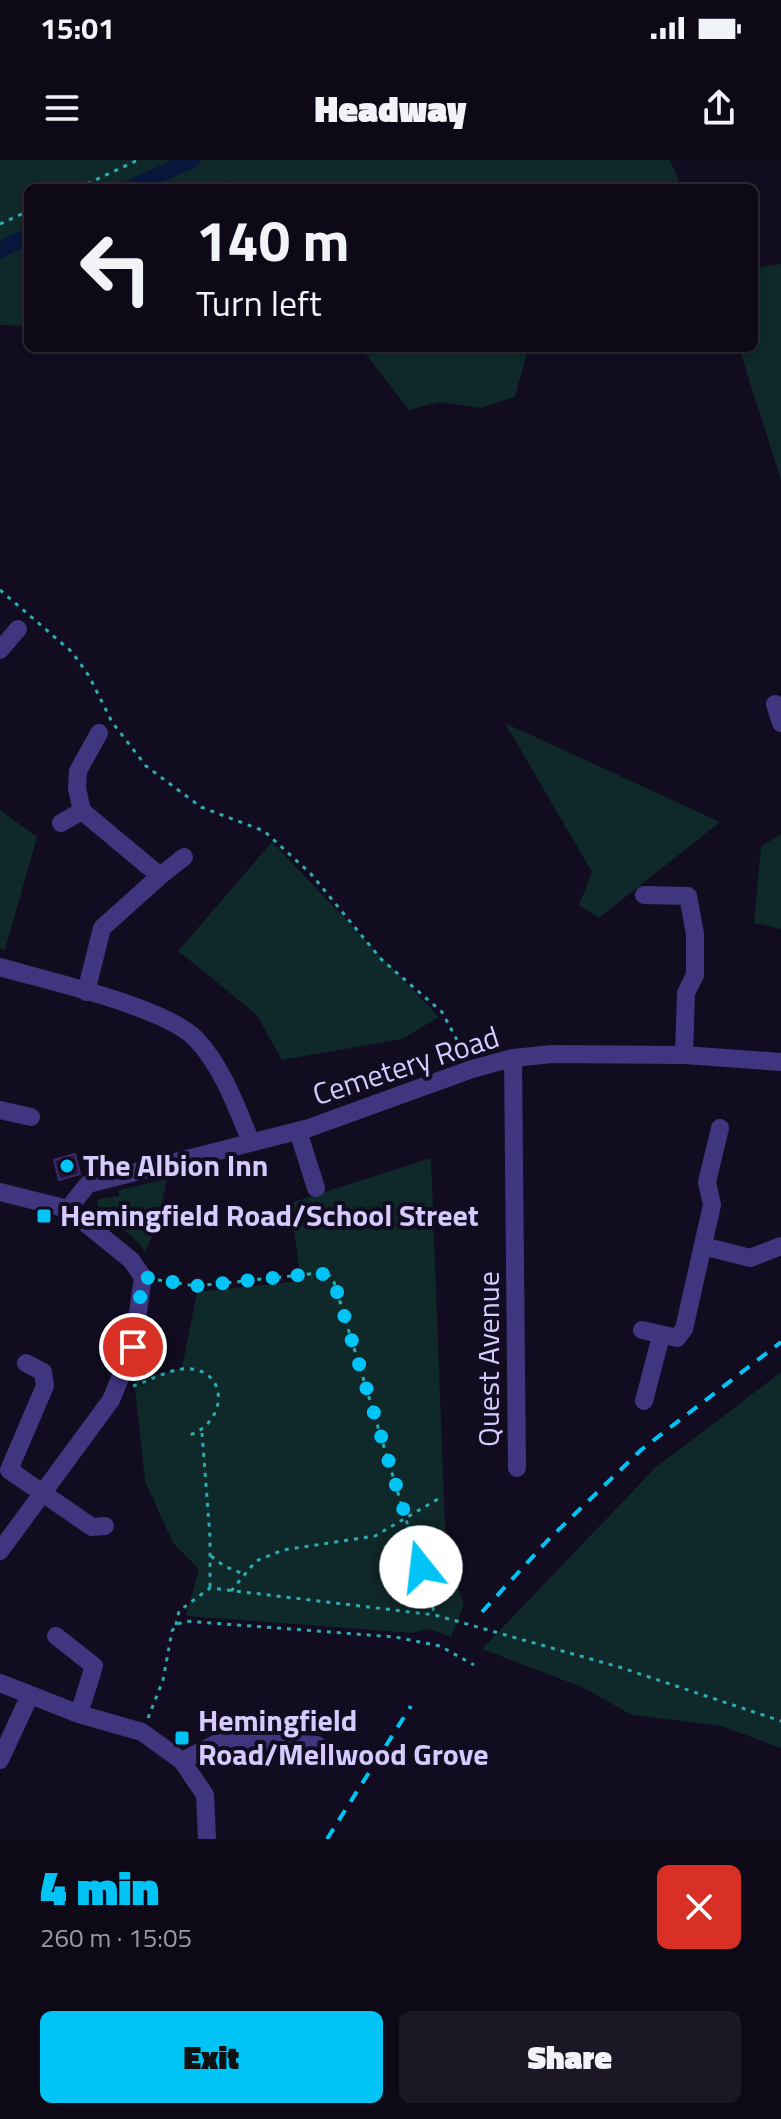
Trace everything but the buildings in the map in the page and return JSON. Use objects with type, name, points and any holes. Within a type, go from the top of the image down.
[{"type":"street","points":[[0,650],[18,629]]},
{"type":"street","points":[[775,704],[781,723]]},
{"type":"street","points":[[99,733],[80,763],[77,788],[82,811],[160,876]]},
{"type":"street","points":[[61,823],[82,811]]},
{"type":"street","points":[[86,992],[102,928],[184,857]]},
{"type":"street","points":[[644,895],[688,896],[695,934],[695,975],[686,993],[684,1055]]},
{"type":"street","points":[[0,967],[157,1014],[195,1038],[227,1082],[251,1142]]},
{"type":"street","name":"Cemetery Road","points":[[68,1209],[88,1184],[298,1131],[472,1069],[513,1058],[552,1054],[684,1055],[781,1062]]},
{"type":"street","name":"Quest Avenue","points":[[513,1058],[517,1468]]},
{"type":"street","points":[[0,1110],[31,1117]]},
{"type":"street","points":[[642,1330],[677,1338],[684,1329],[712,1200],[707,1175],[720,1128]]},
{"type":"street","points":[[298,1131],[316,1188]]},
{"type":"street","points":[[0,1192],[68,1209],[131,1260],[143,1277],[133,1347],[114,1393],[0,1551]]},
{"type":"street","points":[[703,1246],[750,1258],[781,1246]]},
{"type":"street","points":[[644,1401],[661,1336]]},
{"type":"street","points":[[26,1363],[43,1372],[45,1377],[40,1400],[9,1470],[92,1527],[105,1526]]},
{"type":"street","points":[[56,1636],[94,1666],[79,1714]]},
{"type":"street","points":[[0,1683],[79,1714],[142,1732],[182,1761],[205,1795],[207,1839]]},
{"type":"street","points":[[0,1760],[30,1695]]},
{"type":"street","points":[[182,1761],[223,1740],[317,1745]]},
{"type":"path","points":[[87,184],[138,160]]},
{"type":"path","points":[[0,224],[24,213]]},
{"type":"path","points":[[0,590],[72,652],[89,676],[112,722],[146,766],[201,807],[264,831],[311,874],[381,959],[442,1012],[472,1069]]},
{"type":"path","points":[[143,1277],[196,1286],[319,1273],[330,1276],[435,1615]]},
{"type":"path","points":[[114,1393],[178,1371],[192,1369],[204,1374],[218,1395],[218,1411],[202,1431],[190,1435]]},
{"type":"path","points":[[202,1431],[210,1588]]},
{"type":"path","points":[[231,1591],[256,1561],[283,1550],[375,1536],[438,1499]]},
{"type":"path","points":[[210,1555],[224,1566],[246,1575]]},
{"type":"path","points":[[142,1732],[163,1680],[179,1611],[210,1588],[435,1615],[619,1667],[781,1721]]},
{"type":"path","points":[[176,1625],[185,1621],[231,1623],[395,1637],[440,1646],[474,1665]]},
{"type":"green space","points":[[0,160],[670,160],[680,184],[234,184],[231,181],[220,184],[24,184],[24,326],[0,325]]},
{"type":"green space","points":[[781,264],[781,480],[740,352],[758,352],[758,267]]},
{"type":"green space","points":[[364,352],[527,352],[515,397],[481,408],[439,402],[409,410]]},
{"type":"green space","points":[[505,723],[720,822],[599,918],[579,905],[592,872]]},
{"type":"green space","points":[[0,810],[37,837],[5,950],[0,948]]},
{"type":"green space","points":[[781,834],[781,929],[754,923],[761,846]]},
{"type":"green space","points":[[272,842],[439,1017],[402,1039],[282,1060],[256,1014],[178,951]]},
{"type":"green space","points":[[431,1158],[446,1552],[464,1605],[451,1637],[429,1629],[412,1633],[186,1616],[199,1569],[173,1543],[145,1481],[134,1380],[182,1368],[197,1292],[301,1281],[290,1203]]},
{"type":"green space","points":[[167,1179],[156,1228],[145,1252],[134,1238],[107,1217],[97,1203],[99,1199],[119,1196],[119,1190]]},
{"type":"green space","points":[[781,1372],[781,1748],[721,1726],[632,1715],[582,1687],[482,1649],[655,1468]]},
{"type":"waterway","points":[[139,184],[192,160]]},
{"type":"waterway","points":[[0,250],[24,238]]},
{"type":"railway","points":[[482,1612],[549,1539],[641,1450],[781,1342]]},
{"type":"railway","points":[[327,1839],[411,1706]]},
{"type":"place","name":"The Albion Inn","points":[[67,1166]]},
{"type":"place","name":"Hemingfield Road/School Street","points":[[44,1216]]},
{"type":"place","name":"Hemingfield Road/Mellwood Grove","points":[[182,1738]]},
{"type":"route","points":[[133,1347],[143,1277],[196,1286],[319,1273],[330,1276],[421,1567]]}]
